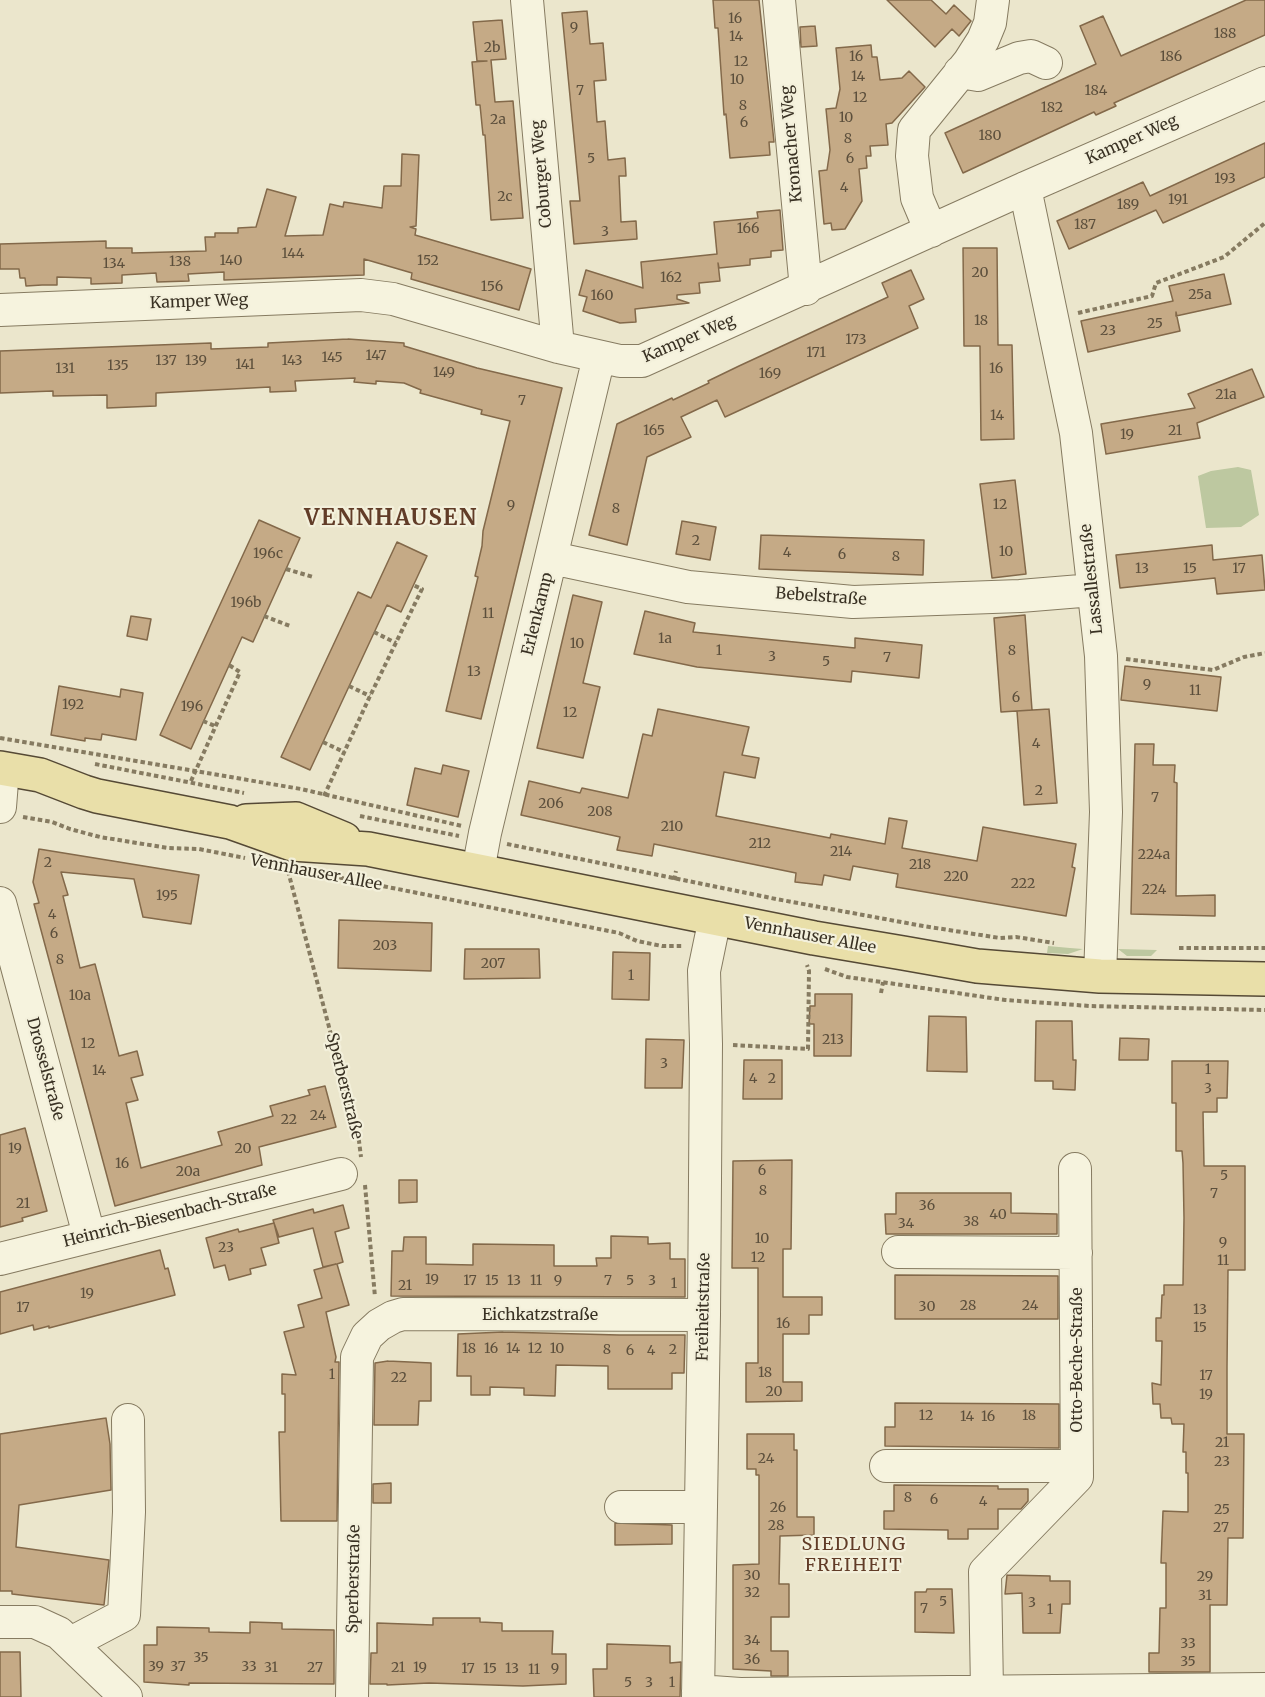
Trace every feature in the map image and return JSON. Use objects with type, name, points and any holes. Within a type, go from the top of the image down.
[{"type":"main road","name":"Vennhauser Allee","points":[[4,783],[40,776],[87,778],[230,822],[292,844],[360,848],[814,938],[977,966],[1100,976],[1265,979]]},
{"type":"street","name":"Coburger Weg","points":[[526,0],[558,347]]},
{"type":"street","name":"Kronacher Weg","points":[[779,0],[806,288]]},
{"type":"street","points":[[931,231],[917,198],[912,156],[914,130],[983,40],[990,23],[993,0]]},
{"type":"street","points":[[960,72],[978,75],[1019,58],[1031,56],[1046,63]]},
{"type":"street","name":"Kamper Weg","points":[[0,310],[361,296],[393,299],[599,357],[620,361],[642,361],[1025,188],[1265,83]]},
{"type":"street","name":"Lassallestraße","points":[[1025,188],[1076,433],[1101,656],[1106,812],[1100,976]]},
{"type":"street","name":"Erlenkamp","points":[[478,871],[485,833],[599,357]]},
{"type":"street","name":"Bebelstraße","points":[[552,558],[688,586],[853,602],[1020,596],[1093,590]]},
{"type":"street","name":"Drosselstraße","points":[[0,903],[89,1235]]},
{"type":"street","name":"Freiheitstraße","points":[[698,1694],[704,1316],[706,1044],[704,971],[715,918]]},
{"type":"street","name":"Otto-Beche-Straße","points":[[987,1691],[985,1572],[1077,1477],[1076,1169]]},
{"type":"street","name":"Heinrich-Biesenbach-Straße","points":[[0,1259],[89,1235],[356,1172]]},
{"type":"street","points":[[898,1252],[1076,1253]]},
{"type":"street","name":"Eichkatzstraße","points":[[377,1311],[393,1317],[403,1314],[704,1316]]},
{"type":"street","name":"Sperberstraße","points":[[352,1697],[357,1358],[377,1311]]},
{"type":"street","points":[[71,1643],[124,1615],[129,1512],[128,1420]]},
{"type":"street","points":[[886,1467],[1077,1466]]},
{"type":"street","points":[[621,1508],[701,1507]]},
{"type":"street","points":[[0,1622],[35,1622],[59,1633],[126,1697]]},
{"type":"street","points":[[698,1694],[740,1696],[1265,1689]]},
{"type":"path","points":[[1052,320],[1152,296],[1156,283],[1224,257],[1265,223]]},
{"type":"path","points":[[286,569],[313,577]]},
{"type":"path","points":[[322,801],[422,589],[413,585]]},
{"type":"path","points":[[264,616],[290,626]]},
{"type":"path","points":[[374,632],[396,643]]},
{"type":"path","points":[[1101,656],[1213,670],[1244,657],[1265,653]]},
{"type":"path","points":[[191,781],[240,672],[229,666]]},
{"type":"path","points":[[349,686],[370,696]]},
{"type":"path","points":[[203,721],[215,726]]},
{"type":"path","points":[[323,741],[344,752]]},
{"type":"path","points":[[4,783],[98,753],[325,795],[452,822],[468,828]]},
{"type":"path","points":[[87,778],[191,781],[252,795]]},
{"type":"path","name":"Vennhauser Allee","points":[[4,783],[52,822],[70,829],[100,837],[168,848],[199,849],[246,859]]},
{"type":"path","points":[[353,814],[461,836]]},
{"type":"path","name":"Vennhauser Allee","points":[[496,842],[776,899],[923,926],[1000,938],[1016,937],[1057,943]]},
{"type":"path","name":"Vennhauser Allee","points":[[288,867],[296,869]]},
{"type":"path","name":"Sperberstraße","points":[[288,867],[359,1141],[356,1172],[377,1311]]},
{"type":"path","name":"Vennhauser Allee","points":[[323,874],[619,933],[637,941],[662,946],[684,946]]},
{"type":"path","points":[[1173,948],[1265,948]]},
{"type":"path","points":[[725,1045],[808,1049],[808,966],[797,963]]},
{"type":"path","points":[[881,993],[884,971]]},
{"type":"path","points":[[1259,1010],[1265,1010]]},
{"type":"green space","points":[[1238,467],[1251,470],[1259,515],[1241,527],[1206,528],[1198,476],[1211,471]]},
{"type":"green space","points":[[1048,946],[1083,949],[1068,954],[1047,953]]},
{"type":"green space","points":[[1118,949],[1157,950],[1151,956],[1127,956]]},
{"type":"building","points":[[713,0],[759,0],[774,142],[769,142],[770,155],[730,158],[726,114],[724,115],[718,28],[715,28]]},
{"type":"building","points":[[887,0],[931,0],[946,14],[954,5],[971,21],[959,36],[952,29],[935,47]]},
{"type":"building","points":[[1246,0],[1265,0],[1265,35],[1114,103],[1116,106],[1096,115],[1094,112],[963,173],[945,133],[1096,64],[1080,26],[1103,16],[1121,56]]},
{"type":"building","points":[[587,11],[590,44],[603,43],[606,80],[594,81],[597,122],[605,121],[608,160],[625,158],[626,176],[619,176],[621,222],[636,221],[637,239],[574,244],[570,201],[580,201],[562,13]]},
{"type":"building","points":[[502,20],[506,59],[491,60],[495,102],[513,101],[523,218],[491,220],[485,135],[483,135],[480,105],[476,105],[472,62],[487,61],[477,61],[473,22]]},
{"type":"building","points":[[815,26],[817,46],[801,47],[800,27]]},
{"type":"building","points":[[871,45],[872,57],[877,57],[880,80],[902,78],[909,71],[925,87],[892,123],[886,124],[888,145],[870,146],[871,156],[866,156],[867,168],[859,169],[862,201],[845,229],[832,230],[831,223],[824,224],[819,171],[827,170],[830,150],[826,109],[836,108],[840,89],[836,48]]},
{"type":"building","points":[[1265,143],[1265,177],[1163,223],[1156,210],[1069,249],[1057,221],[1143,182],[1150,196]]},
{"type":"building","points":[[402,154],[419,155],[416,226],[410,227],[416,229],[415,235],[531,269],[519,310],[411,279],[412,273],[364,259],[364,275],[224,280],[224,272],[188,274],[189,281],[157,282],[156,273],[122,275],[122,283],[91,284],[91,278],[57,277],[57,285],[26,286],[25,278],[20,278],[19,269],[0,269],[0,244],[106,241],[106,248],[132,248],[132,253],[206,251],[205,237],[215,237],[215,233],[238,233],[238,228],[256,227],[267,189],[296,197],[285,236],[323,235],[330,204],[343,207],[344,202],[382,208],[384,186],[401,186]]},
{"type":"building","points":[[780,210],[783,250],[771,251],[771,257],[750,259],[750,265],[719,268],[718,263],[720,281],[699,283],[700,293],[677,295],[677,299],[689,303],[635,309],[636,322],[620,323],[583,311],[587,297],[579,295],[586,270],[643,288],[641,262],[717,254],[714,222],[758,218],[757,212]]},
{"type":"building","points":[[963,248],[997,248],[998,345],[1012,345],[1014,439],[981,440],[980,346],[964,346]]},
{"type":"building","points":[[911,270],[924,299],[909,306],[918,328],[725,417],[717,400],[681,417],[691,437],[647,457],[627,545],[589,535],[617,424],[672,398],[673,400],[739,366],[888,297],[882,283]]},
{"type":"building","points":[[1224,274],[1231,304],[1177,316],[1180,331],[1088,352],[1081,321],[1173,301],[1169,286]]},
{"type":"building","points":[[348,339],[404,343],[404,346],[477,368],[562,388],[481,719],[446,711],[478,577],[475,576],[483,531],[510,421],[481,414],[482,410],[420,393],[421,390],[404,383],[354,382],[355,378],[295,381],[296,391],[270,392],[270,387],[156,393],[156,406],[107,408],[107,395],[53,396],[53,391],[0,393],[0,351],[211,343],[211,349],[268,347],[268,343]]},
{"type":"building","points":[[1252,369],[1264,397],[1197,423],[1200,438],[1106,454],[1101,424],[1195,408],[1188,394]]},
{"type":"building","points":[[1015,480],[1026,574],[992,578],[980,484]]},
{"type":"building","points":[[259,520],[300,538],[253,642],[242,637],[191,749],[160,735]]},
{"type":"building","points":[[682,521],[716,527],[710,560],[676,554]]},
{"type":"building","points":[[761,535],[924,540],[923,575],[759,569]]},
{"type":"building","points":[[397,542],[427,556],[401,612],[387,605],[310,770],[281,757],[358,592],[371,598]]},
{"type":"building","points":[[1212,545],[1213,560],[1262,555],[1265,590],[1217,594],[1215,578],[1120,588],[1116,555]]},
{"type":"building","points":[[573,595],[602,602],[583,683],[600,687],[583,758],[537,748]]},
{"type":"building","points":[[645,611],[695,623],[693,632],[855,648],[855,638],[922,645],[919,678],[852,671],[851,682],[697,667],[634,654]]},
{"type":"building","points":[[1025,615],[1032,710],[1001,712],[994,618]]},
{"type":"building","points":[[131,616],[151,619],[147,640],[127,636]]},
{"type":"building","points":[[1125,666],[1221,677],[1217,711],[1121,700]]},
{"type":"building","points":[[59,686],[120,697],[121,689],[143,693],[136,740],[102,734],[101,740],[85,738],[85,741],[51,735]]},
{"type":"building","points":[[658,709],[749,727],[742,755],[759,758],[755,778],[724,772],[716,816],[830,838],[831,834],[885,844],[889,818],[907,821],[902,848],[977,861],[983,827],[1076,844],[1072,867],[1075,868],[1066,916],[896,887],[898,874],[853,866],[850,880],[824,875],[822,885],[795,882],[796,873],[654,844],[652,856],[617,850],[620,837],[521,815],[529,781],[580,793],[582,788],[628,798],[643,734],[652,736]]},
{"type":"building","points":[[1049,709],[1057,803],[1024,805],[1017,711]]},
{"type":"building","points":[[1135,744],[1154,744],[1153,765],[1175,765],[1174,782],[1177,783],[1176,896],[1215,895],[1215,916],[1131,914]]},
{"type":"building","points":[[443,765],[469,771],[458,817],[407,805],[415,768],[441,774]]},
{"type":"building","points":[[39,849],[199,875],[191,924],[143,917],[134,879],[61,872],[68,895],[63,896],[80,968],[95,964],[119,1056],[137,1051],[143,1075],[131,1078],[138,1100],[126,1103],[141,1168],[222,1145],[218,1132],[273,1116],[270,1106],[310,1095],[308,1090],[325,1086],[336,1127],[259,1147],[262,1165],[115,1206],[34,904],[39,903],[33,882]]},
{"type":"building","points":[[339,920],[432,923],[431,971],[338,968]]},
{"type":"building","points":[[465,949],[539,949],[540,978],[464,979]]},
{"type":"building","points":[[613,952],[650,953],[649,1000],[612,999]]},
{"type":"building","points":[[815,994],[852,994],[851,1056],[814,1056],[814,1024],[809,1024],[810,1006],[815,1006]]},
{"type":"building","points":[[929,1016],[966,1017],[967,1072],[927,1071]]},
{"type":"building","points":[[1036,1021],[1072,1021],[1073,1060],[1076,1060],[1075,1090],[1053,1089],[1053,1081],[1035,1081]]},
{"type":"building","points":[[1120,1038],[1149,1039],[1148,1060],[1119,1060]]},
{"type":"building","points":[[646,1039],[684,1040],[682,1088],[645,1088]]},
{"type":"building","points":[[744,1060],[782,1060],[782,1099],[743,1099]]},
{"type":"building","points":[[1172,1061],[1228,1061],[1227,1098],[1217,1098],[1217,1112],[1203,1112],[1204,1166],[1245,1166],[1245,1270],[1228,1270],[1227,1367],[1227,1434],[1244,1434],[1243,1538],[1228,1538],[1227,1605],[1210,1605],[1210,1672],[1149,1672],[1149,1653],[1159,1653],[1160,1608],[1166,1608],[1166,1563],[1161,1563],[1163,1511],[1188,1512],[1188,1473],[1186,1473],[1186,1452],[1183,1452],[1184,1424],[1172,1424],[1171,1418],[1161,1418],[1160,1404],[1153,1404],[1152,1383],[1161,1385],[1162,1341],[1156,1341],[1156,1318],[1161,1318],[1164,1285],[1183,1285],[1183,1163],[1182,1151],[1176,1151],[1176,1103],[1172,1103]]},
{"type":"building","points":[[25,1128],[47,1211],[0,1227],[0,1135]]},
{"type":"building","points":[[792,1160],[791,1249],[783,1249],[783,1297],[822,1297],[822,1315],[809,1315],[809,1334],[783,1334],[783,1382],[802,1382],[802,1401],[746,1402],[746,1363],[758,1363],[758,1268],[732,1268],[733,1161]]},
{"type":"building","points":[[399,1180],[417,1180],[417,1202],[399,1203]]},
{"type":"building","points":[[896,1193],[1011,1193],[1011,1213],[1057,1214],[1057,1234],[886,1234],[885,1214],[896,1214]]},
{"type":"building","points":[[343,1205],[349,1228],[335,1232],[343,1262],[337,1264],[349,1305],[326,1312],[336,1357],[335,1362],[339,1362],[337,1521],[281,1521],[279,1432],[285,1432],[285,1394],[282,1394],[282,1374],[296,1375],[284,1332],[304,1327],[298,1305],[322,1298],[314,1270],[336,1264],[323,1267],[313,1228],[279,1237],[273,1220],[313,1209],[314,1213]]},
{"type":"building","points":[[274,1223],[279,1243],[261,1248],[266,1265],[250,1269],[251,1274],[229,1280],[225,1265],[214,1268],[206,1238],[238,1229],[239,1232]]},
{"type":"building","points":[[611,1236],[648,1237],[648,1244],[670,1243],[670,1259],[685,1259],[685,1297],[391,1296],[392,1251],[403,1251],[404,1237],[426,1237],[426,1264],[473,1265],[473,1244],[554,1245],[554,1266],[597,1266],[596,1258],[611,1258]]},
{"type":"building","points":[[160,1250],[165,1269],[168,1268],[175,1295],[49,1328],[49,1326],[34,1330],[33,1325],[0,1334],[0,1292]]},
{"type":"building","points":[[895,1275],[1058,1276],[1058,1319],[895,1319]]},
{"type":"building","points":[[503,1332],[685,1335],[684,1373],[672,1373],[672,1389],[608,1389],[608,1366],[556,1365],[555,1396],[524,1395],[524,1388],[490,1387],[490,1395],[471,1395],[471,1376],[457,1376],[458,1334]]},
{"type":"building","points":[[388,1361],[431,1363],[431,1401],[419,1401],[418,1425],[374,1425],[375,1363]]},
{"type":"building","points":[[895,1403],[1059,1404],[1059,1448],[885,1446],[885,1427],[895,1427]]},
{"type":"building","points":[[106,1418],[110,1444],[111,1490],[19,1505],[16,1547],[109,1560],[104,1605],[0,1591],[0,1434]]},
{"type":"building","points":[[747,1434],[794,1434],[794,1450],[797,1450],[797,1517],[814,1517],[814,1535],[780,1536],[779,1584],[789,1584],[789,1617],[771,1617],[771,1651],[788,1651],[788,1676],[771,1676],[771,1671],[733,1669],[733,1565],[759,1564],[759,1475],[756,1475],[756,1469],[747,1469]]},
{"type":"building","points":[[391,1483],[391,1503],[373,1503],[373,1484]]},
{"type":"building","points":[[894,1485],[998,1486],[998,1489],[1028,1489],[1028,1501],[1021,1509],[998,1509],[998,1529],[968,1529],[968,1539],[948,1539],[948,1530],[884,1529],[884,1511],[894,1511]]},
{"type":"building","points":[[615,1523],[672,1525],[672,1544],[615,1545]]},
{"type":"building","points":[[1007,1575],[1050,1576],[1050,1581],[1070,1581],[1070,1604],[1062,1604],[1060,1633],[1023,1633],[1022,1593],[1005,1594]]},
{"type":"building","points":[[927,1589],[952,1589],[954,1633],[915,1632],[915,1592],[926,1592]]},
{"type":"building","points":[[433,1618],[480,1618],[480,1622],[502,1623],[502,1631],[553,1631],[552,1654],[566,1654],[566,1684],[523,1686],[370,1684],[371,1653],[377,1653],[377,1623],[433,1625]]},
{"type":"building","points":[[250,1622],[282,1623],[282,1629],[334,1630],[334,1684],[189,1683],[189,1685],[144,1682],[144,1645],[157,1645],[157,1627],[209,1628],[209,1632],[250,1633]]},
{"type":"building","points":[[607,1644],[670,1646],[670,1663],[681,1662],[680,1697],[594,1697],[593,1669],[607,1669]]},
{"type":"building","points":[[0,1652],[20,1652],[21,1697],[0,1697]]},
{"type":"district","name":"VENNHAUSEN","points":[[391,519]]},
{"type":"district","name":"SIEDLUNG FREIHEIT","points":[[854,1555]]}]
